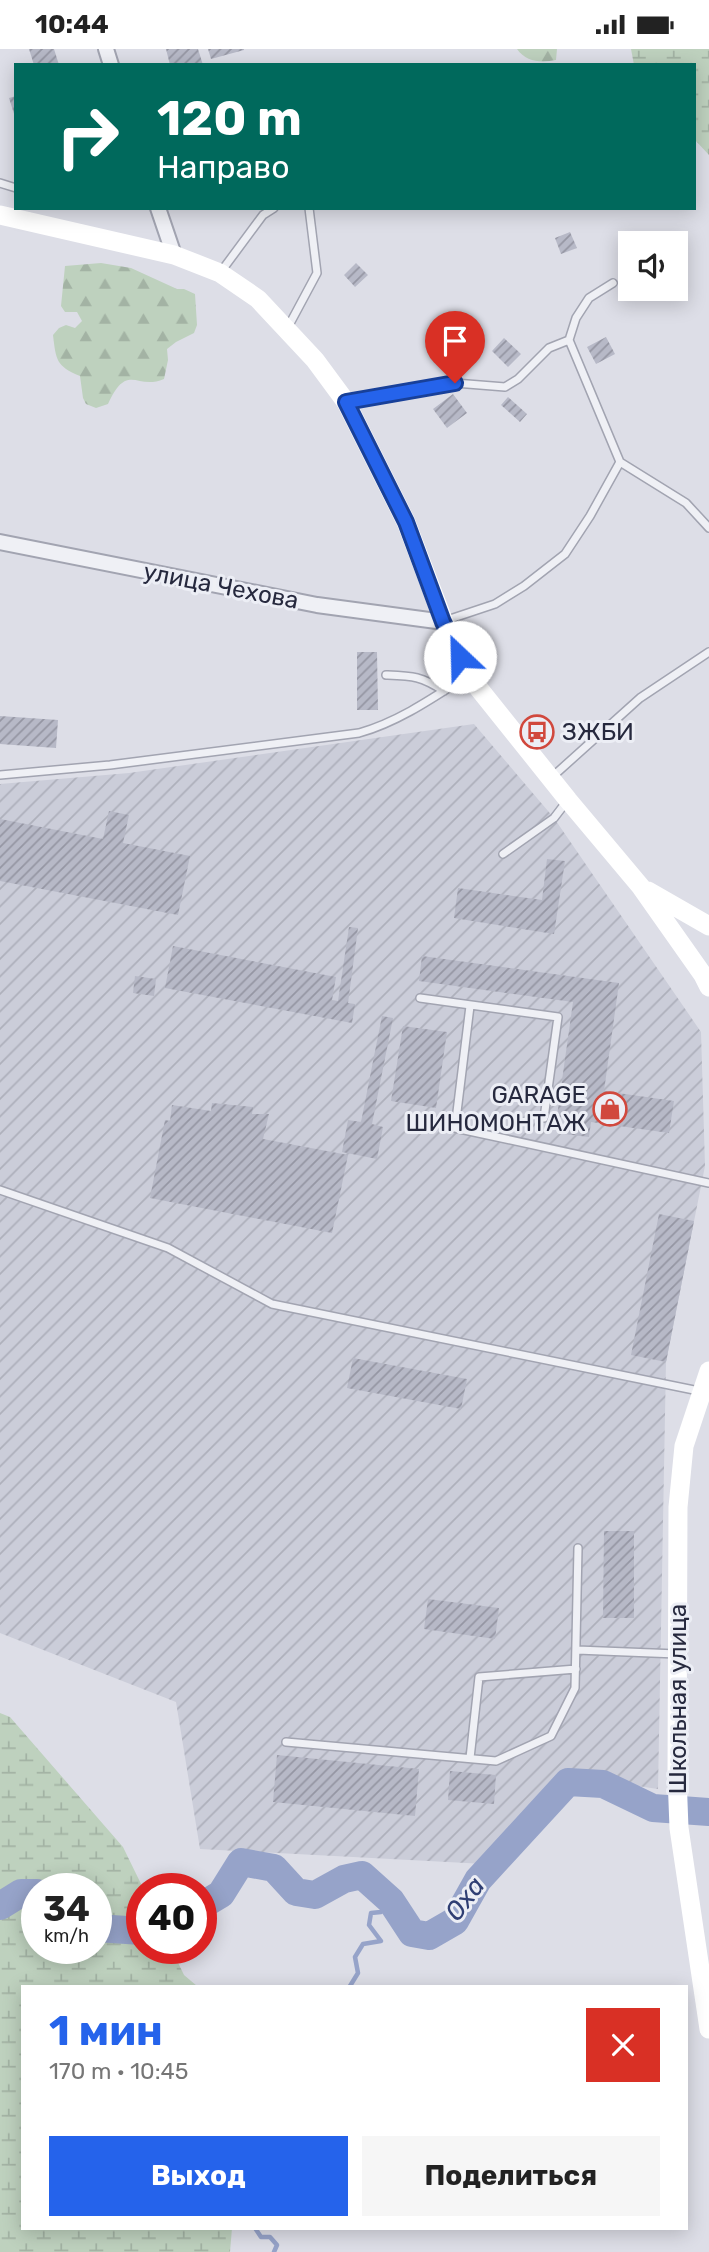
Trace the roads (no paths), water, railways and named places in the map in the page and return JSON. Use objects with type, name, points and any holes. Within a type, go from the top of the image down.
[{"type":"street","points":[[159,210],[174,255]]},
{"type":"street","points":[[0,215],[174,255],[220,273],[258,299],[316,360],[346,402],[406,522],[443,622],[468,675],[641,887],[709,987]]},
{"type":"street","name":"улица Чехова","points":[[0,543],[317,605],[443,622]]},
{"type":"street","points":[[641,887],[709,926]]},
{"type":"street","name":"Школьная улица","points":[[709,1371],[684,1446],[678,1507],[677,1654],[679,1828],[709,2029]]},
{"type":"lane","points":[[220,273],[263,215],[271,210]]},
{"type":"lane","points":[[287,330],[317,273],[309,210]]},
{"type":"lane","points":[[614,283],[589,297],[576,318],[569,340],[620,462],[686,503],[709,528]]},
{"type":"lane","points":[[346,402],[455,383],[505,387],[519,379],[549,348],[569,340]]},
{"type":"lane","points":[[443,622],[495,604],[524,586],[565,554],[620,462]]},
{"type":"lane","points":[[551,779],[640,698],[709,652]]},
{"type":"lane","points":[[386,675],[423,678],[443,691]]},
{"type":"lane","points":[[0,775],[110,765],[359,733],[376,729],[468,675]]},
{"type":"lane","points":[[503,854],[554,818],[568,800]]},
{"type":"lane","points":[[420,998],[558,1017],[544,1118]]},
{"type":"lane","points":[[470,1006],[455,1128],[709,1182]]},
{"type":"lane","points":[[0,1190],[168,1248],[272,1304],[703,1392]]},
{"type":"lane","points":[[286,1742],[496,1761],[551,1736],[575,1688],[578,1548]]},
{"type":"lane","points":[[577,1650],[677,1654]]},
{"type":"lane","points":[[470,1758],[479,1677],[576,1669]]},
{"type":"waterway","name":"Оха","points":[[217,1896],[241,1862],[274,1868],[296,1892],[315,1895],[344,1879],[362,1875],[391,1901],[412,1933],[429,1936],[455,1921],[478,1880],[568,1782],[603,1784],[653,1808],[709,1812]]},
{"type":"waterway","name":"Оха","points":[[0,1906],[21,1893]]},
{"type":"waterway","points":[[351,1985],[358,1973],[355,1957],[363,1944],[381,1941],[369,1925],[371,1913],[381,1912],[391,1901]]},
{"type":"waterway","name":"Оха","points":[[112,1929],[126,1930]]},
{"type":"waterway","points":[[256,2230],[261,2237],[270,2237],[277,2245],[274,2252]]},
{"type":"place","name":"ЗЖБИ","points":[[537,732]]},
{"type":"place","name":"GARAGE ШИНОМОНТАЖ","points":[[610,1109]]}]
